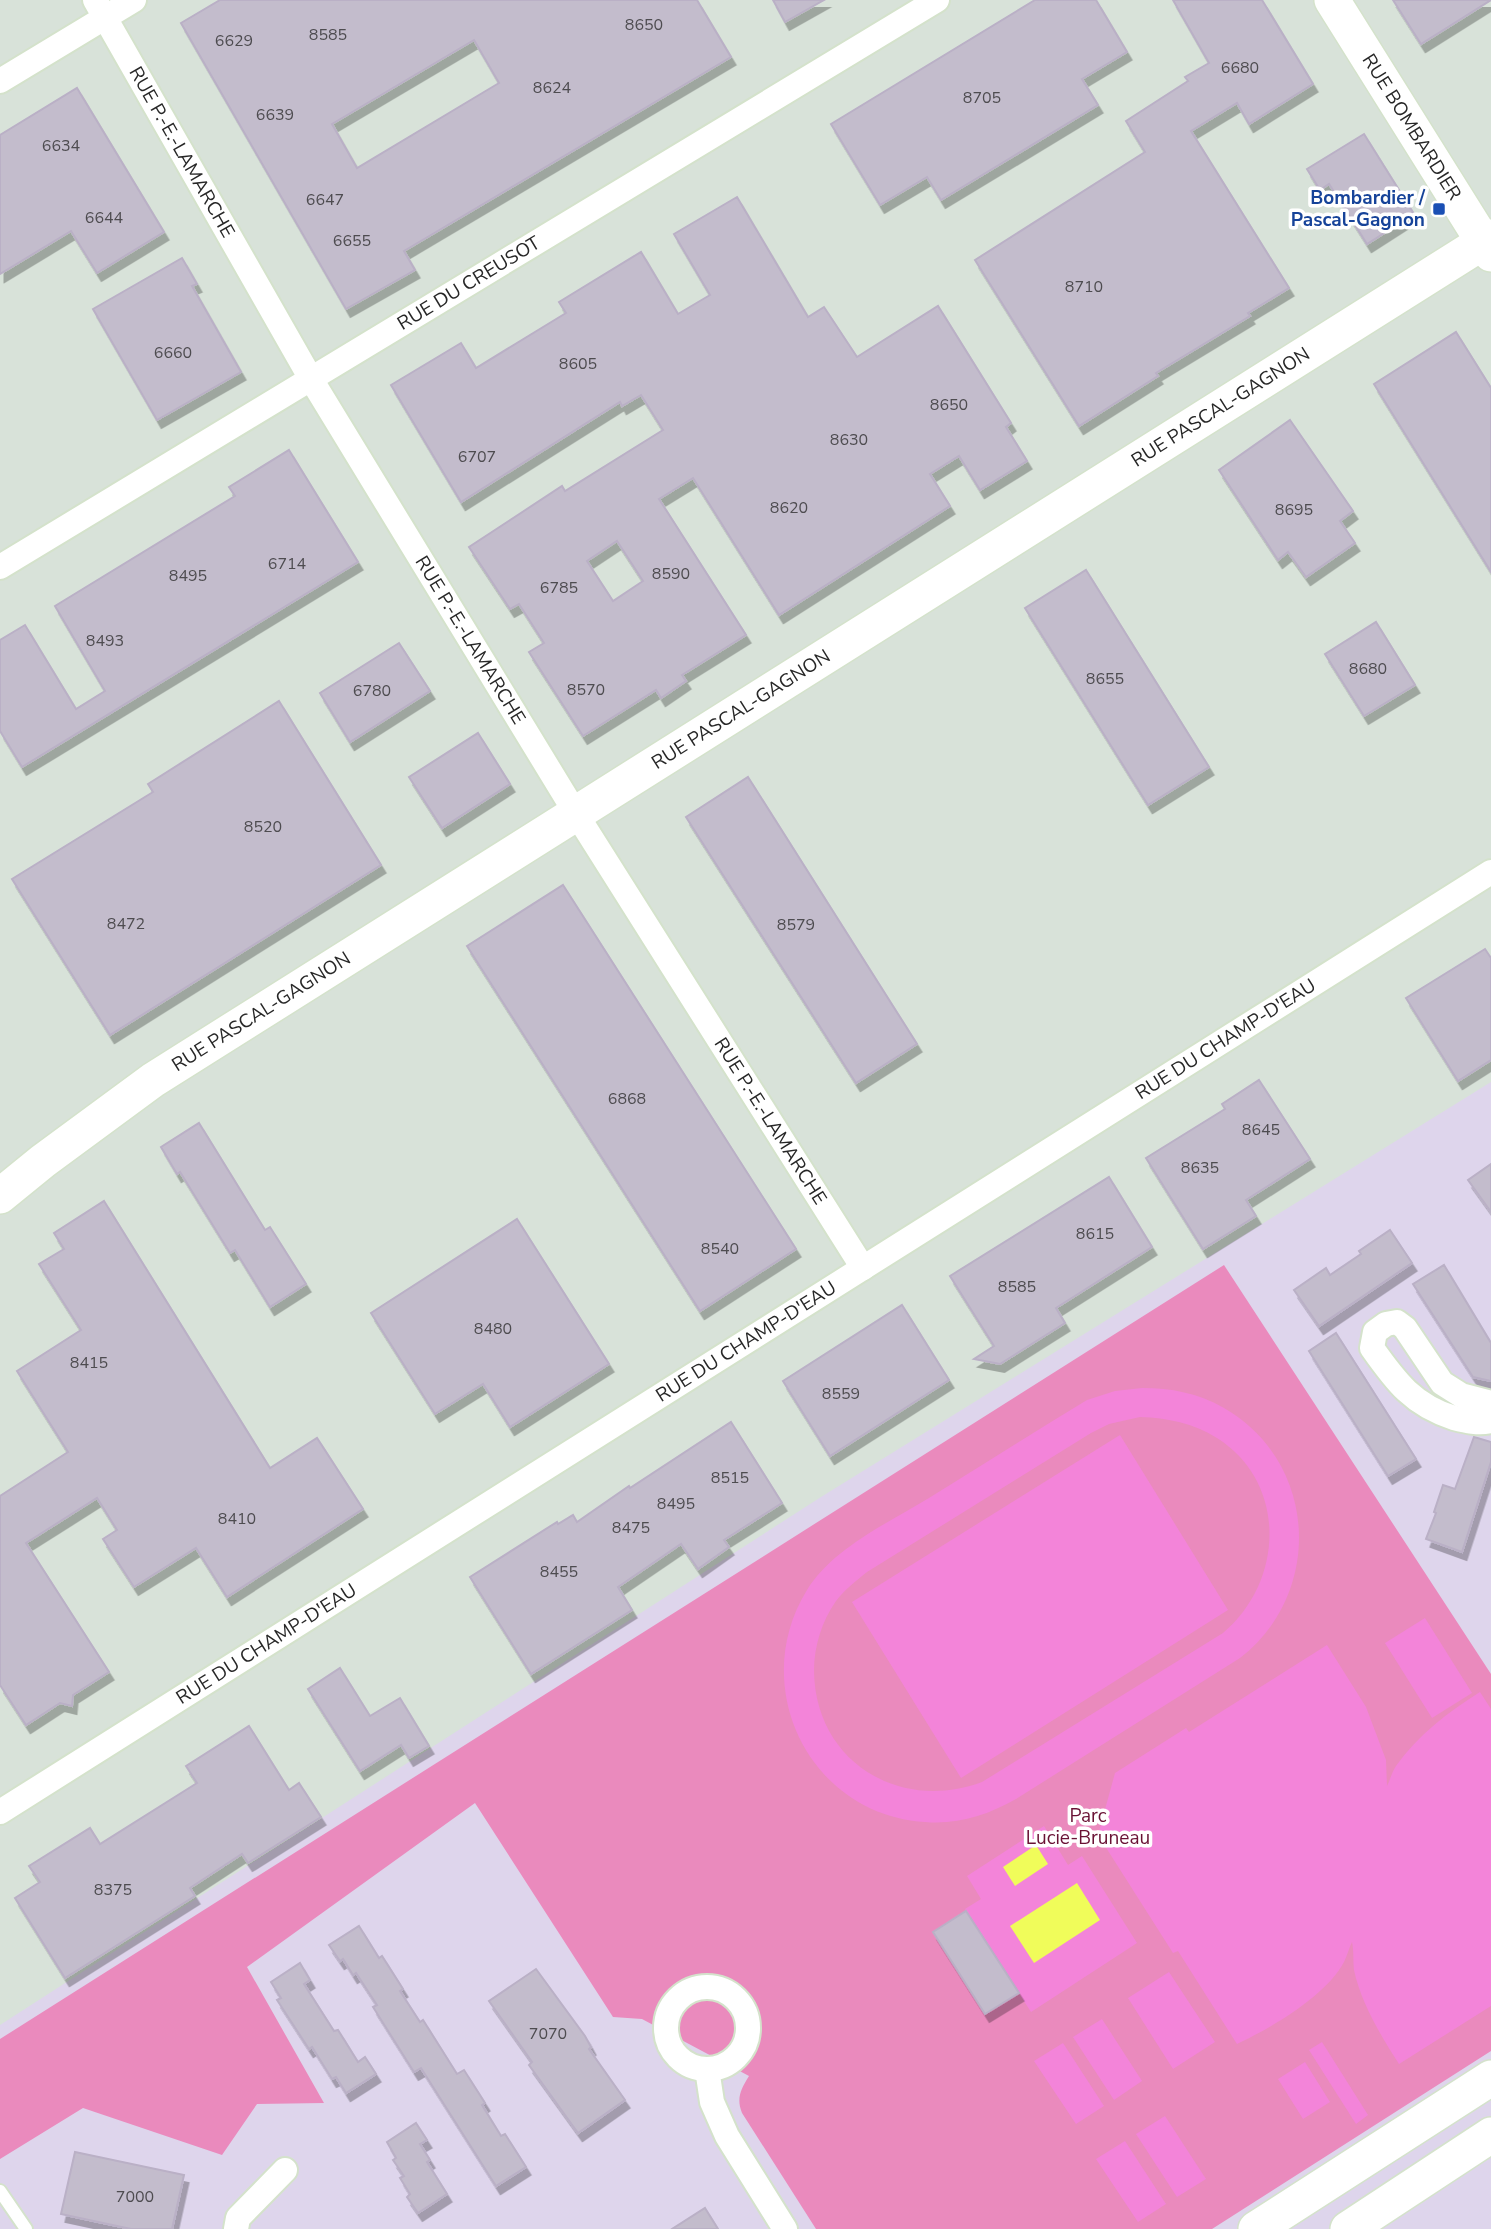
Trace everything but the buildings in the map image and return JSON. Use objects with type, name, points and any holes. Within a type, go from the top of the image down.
[{"type":"street","points":[[0,81],[100,9],[134,0]]},
{"type":"street","name":"RUE DU CREUSOT","points":[[0,567],[937,0]]},
{"type":"street","name":"RUE BOMBARDIER","points":[[1332,0],[1488,244]]},
{"type":"street","name":"RUE P.-E.-LAMARCHE","points":[[100,9],[311,379],[575,812],[863,1268]]},
{"type":"street","name":"RUE PASCAL-GAGNON","points":[[0,1196],[53,1153],[153,1080],[575,812],[1488,244]]},
{"type":"street","name":"RUE DU CHAMP-D'EAU","points":[[0,1812],[1491,872]]},
{"type":"street","points":[[1491,1403],[1461,1395],[1442,1383],[1405,1328],[1397,1322],[1386,1324],[1375,1332],[1372,1349],[1396,1382],[1413,1397],[1433,1411],[1457,1419],[1476,1423],[1491,1421]]},
{"type":"street","points":[[707,2069],[712,2102],[727,2136],[785,2229]]},
{"type":"street","points":[[1261,2228],[1491,2078]]},
{"type":"street","points":[[1348,2229],[1491,2134]]},
{"type":"street","points":[[236,2229],[238,2218],[285,2169]]},
{"type":"lane","points":[[0,2191],[26,2229]]},
{"type":"shaded area","points":[[0,0],[1491,0],[1491,1082],[821,1497],[0,2025]]},
{"type":"shaded area","points":[[1163,1389],[1204,1399],[1224,1408],[1255,1432],[1278,1461],[1293,1494],[1299,1529],[1297,1565],[1286,1599],[1267,1631],[1240,1658],[1016,1799],[994,1810],[949,1822],[925,1822],[884,1814],[850,1796],[821,1771],[800,1740],[788,1704],[784,1666],[790,1628],[807,1590],[831,1561],[862,1538],[1087,1400],[1115,1391]],"holes":[[[1140,1417],[1170,1420],[1208,1433],[1240,1457],[1256,1480],[1266,1506],[1270,1533],[1267,1561],[1258,1587],[1243,1612],[1223,1633],[982,1782],[951,1790],[921,1790],[893,1784],[867,1772],[846,1754],[829,1731],[818,1703],[814,1671],[815,1652],[823,1625],[836,1601],[867,1572],[1091,1433],[1109,1424]]]},
{"type":"shaded area","points":[[1120,1435],[1228,1610],[961,1778],[852,1602]]},
{"type":"shaded area","points":[[1425,1618],[1472,1693],[1432,1718],[1385,1643]]},
{"type":"shaded area","points":[[1327,1645],[1366,1707],[1386,1760],[1387,1786],[1396,1766],[1414,1744],[1456,1708],[1480,1692],[1491,1709],[1491,2006],[1399,2064],[1361,1995],[1354,1970],[1352,1942],[1336,1975],[1311,1999],[1281,2020],[1237,2044],[1178,1951],[1173,1953],[1098,1835],[1115,1773],[1186,1728],[1189,1732]]},
{"type":"shaded area","points":[[1044,1826],[1068,1865],[1082,1856],[1137,1943],[1031,2012],[965,1909],[981,1899],[967,1876]]},
{"type":"shaded area","points":[[1036,1845],[1048,1864],[1015,1886],[1003,1867]]},
{"type":"shaded area","points":[[1077,1883],[1100,1920],[1034,1963],[1010,1926]]},
{"type":"shaded area","points":[[1169,1972],[1215,2042],[1173,2069],[1128,1998]]},
{"type":"shaded area","points":[[1102,2019],[1142,2081],[1114,2100],[1073,2037]]},
{"type":"shaded area","points":[[1322,2042],[1368,2115],[1356,2124],[1309,2050]]},
{"type":"shaded area","points":[[1063,2043],[1104,2106],[1076,2124],[1034,2061]]},
{"type":"shaded area","points":[[1305,2062],[1330,2102],[1303,2119],[1278,2079]]},
{"type":"shaded area","points":[[1165,2116],[1206,2179],[1177,2197],[1136,2134]]},
{"type":"shaded area","points":[[1125,2141],[1166,2204],[1138,2222],[1096,2159]]},
{"type":"green space","name":"Parc Lucie-Bruneau","points":[[1224,1265],[1491,1674],[1491,2051],[1212,2229],[816,2229],[742,2113],[740,2094],[749,2076],[642,2019],[613,2017],[475,1803],[247,1967],[324,2103],[257,2104],[222,2155],[83,2108],[0,2159],[0,2039]]},
{"type":"place","name":"Bombardier / Pascal-Gagnon","points":[[1439,209]]}]
